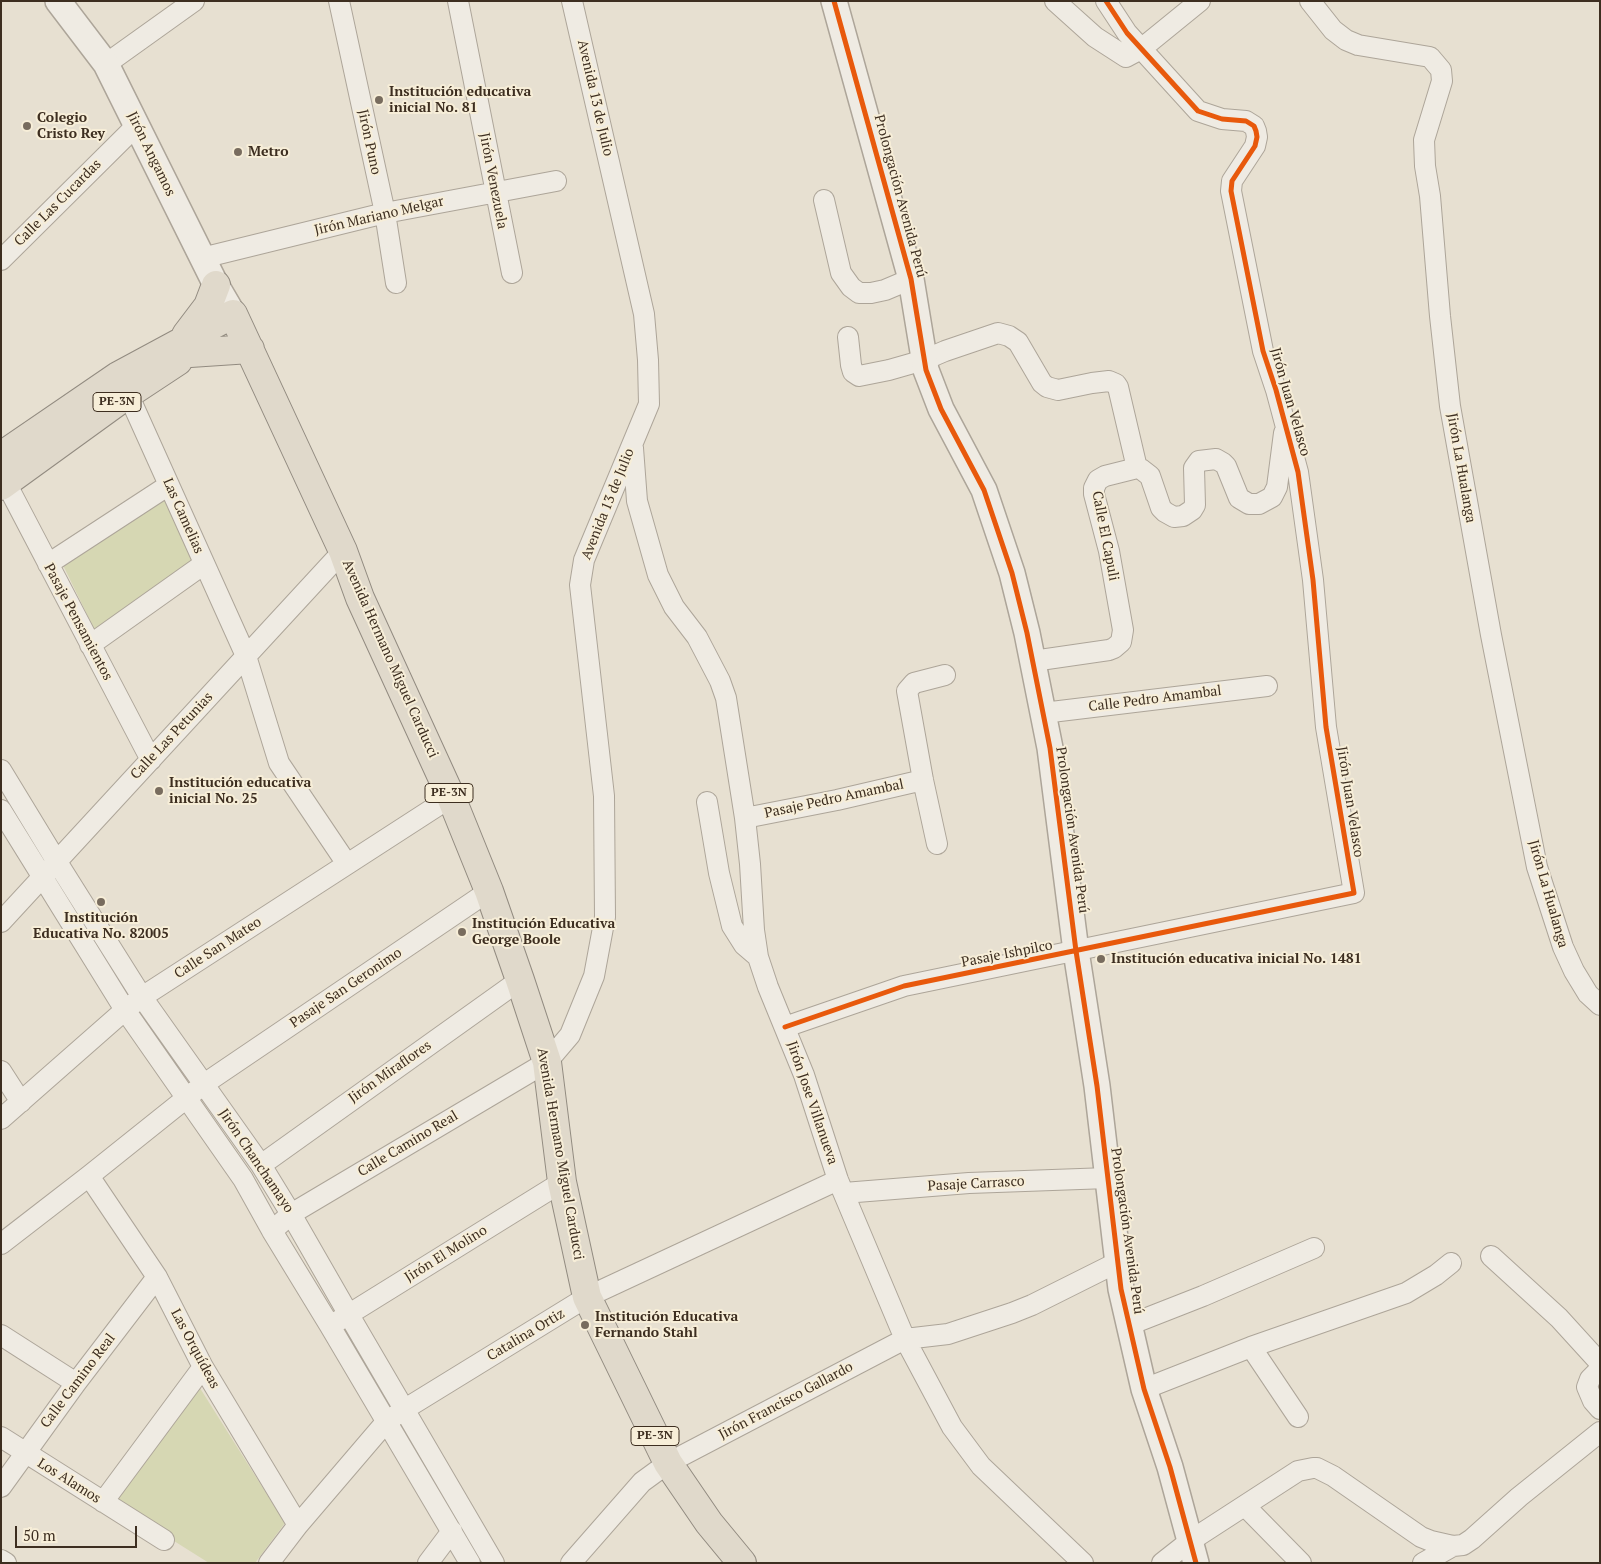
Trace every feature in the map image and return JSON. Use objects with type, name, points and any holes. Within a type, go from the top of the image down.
[{"type":"highway","points":[[186,347],[208,306],[216,285]]},
{"type":"highway","points":[[186,347],[241,331]]},
{"type":"highway","name":"PE-3N","points":[[1,456],[186,347],[241,331]]},
{"type":"highway","name":"Avenida Hermano Miguel Carducci","points":[[241,331],[343,551],[360,598],[451,797],[520,980],[546,1062],[562,1182],[587,1297],[668,1463],[709,1522],[742,1563]]},
{"type":"highway","name":"PE-3N","points":[[4,484],[123,385]]},
{"type":"street","name":"Jirón Angamos","points":[[58,1],[106,64],[202,258],[241,331]]},
{"type":"street","points":[[106,64],[194,1]]},
{"type":"street","name":"Jirón Puno","points":[[339,1],[385,213],[396,282]]},
{"type":"street","name":"Jirón Venezuela","points":[[458,1],[512,273]]},
{"type":"street","name":"Avenida 13 de Julio","points":[[546,1062],[570,1035],[594,976],[605,917],[604,796],[580,585],[584,560],[648,404],[648,360],[644,314],[572,1]]},
{"type":"street","name":"Prolongación Avenida Perú","points":[[834,1],[911,279],[926,370],[941,410],[984,490],[1012,573],[1033,661],[1050,748],[1076,951],[1096,1086],[1121,1289],[1144,1389],[1170,1466],[1193,1552]]},
{"type":"street","points":[[1055,1],[1095,37],[1134,53],[1200,1]]},
{"type":"street","name":"Jirón Juan Velasco","points":[[1106,1],[1127,33],[1134,53],[1198,111],[1222,119],[1246,121],[1254,126],[1255,129],[1257,137],[1255,146],[1232,181],[1231,191],[1263,351],[1276,390],[1284,426],[1298,472],[1314,589],[1326,727],[1354,892]]},
{"type":"street","name":"Jirón La Hualanga","points":[[1310,1],[1333,30],[1346,40],[1358,44],[1430,57],[1441,70],[1442,81],[1424,140],[1424,166],[1430,196],[1450,406],[1491,635],[1537,867],[1563,947],[1574,971],[1588,994],[1600,1005]]},
{"type":"street","name":"Calle Las Cucardas","points":[[1,260],[136,124]]},
{"type":"street","name":"Jirón Mariano Melgar","points":[[202,258],[385,213],[556,180]]},
{"type":"street","points":[[824,200],[842,273],[850,287],[860,293],[871,293],[885,290],[911,279]]},
{"type":"street","points":[[848,337],[851,365],[853,372],[859,376],[924,360],[992,335],[1003,334],[1013,338],[1022,348],[1042,383],[1047,387],[1058,390],[1110,381],[1116,384],[1137,468],[1146,471],[1150,476],[1161,508],[1174,517],[1188,514],[1195,505],[1194,468],[1199,461],[1207,459],[1216,459],[1223,462],[1239,498],[1249,504],[1259,504],[1272,497],[1277,488],[1284,442],[1284,426]]},
{"type":"street","name":"Las Camelias","points":[[123,385],[246,656],[279,763],[347,864]]},
{"type":"street","name":"Jirón Jose Villanueva","points":[[632,443],[637,501],[658,575],[674,607],[697,637],[720,681],[726,698],[745,818],[758,957],[768,987],[804,1075],[841,1187],[905,1339],[952,1427],[981,1466],[1083,1563]]},
{"type":"street","name":"Calle El Capuli","points":[[1033,661],[1109,650],[1121,642],[1123,630],[1109,551],[1094,488],[1101,477],[1137,468]]},
{"type":"street","name":"Pasaje Pensamientos","points":[[4,484],[150,760]]},
{"type":"street","points":[[48,564],[169,485]]},
{"type":"street","name":"Calle Las Petunias","points":[[1,922],[343,551]]},
{"type":"street","points":[[90,645],[204,564]]},
{"type":"street","points":[[937,844],[922,780],[907,692],[914,683],[945,675]]},
{"type":"street","name":"Calle Pedro Amambal","points":[[1043,714],[1266,686]]},
{"type":"street","name":"Jirón Chanchamayo","points":[[1,770],[50,869],[125,1010],[243,1179],[470,1563]]},
{"type":"street","name":"Pasaje Pedro Amambal","points":[[745,818],[838,800],[922,780]]},
{"type":"street","name":"Calle San Mateo","points":[[1,1119],[125,1010],[451,797]]},
{"type":"street","points":[[707,802],[719,872],[732,926],[744,945],[758,957]]},
{"type":"street","name":"Jirón Chanchamayo","points":[[1,810],[50,869],[261,1165],[494,1563]]},
{"type":"street","name":"Pasaje San Geronimo","points":[[204,1084],[488,891]]},
{"type":"street","name":"Pasaje Ishpilco","points":[[785,1027],[904,986],[1354,892]]},
{"type":"street","name":"Jirón Miraflores","points":[[261,1165],[520,980]]},
{"type":"street","name":"Calle Camino Real","points":[[272,1231],[291,1214],[546,1062]]},
{"type":"street","points":[[1,1071],[21,1102]]},
{"type":"street","points":[[1,1244],[204,1084]]},
{"type":"street","name":"Las Orquídeas","points":[[89,1176],[157,1278],[203,1367],[298,1525]]},
{"type":"street","name":"Pasaje Carrasco","points":[[841,1187],[1108,1178]]},
{"type":"street","name":"Jirón El Molino","points":[[330,1326],[562,1182]]},
{"type":"street","name":"Catalina Ortiz","points":[[269,1563],[298,1525],[386,1422],[405,1409],[587,1297],[841,1187]]},
{"type":"street","points":[[1129,1325],[1203,1296],[1314,1248]]},
{"type":"street","points":[[1491,1256],[1559,1318],[1600,1363]]},
{"type":"street","points":[[905,1339],[948,1334],[1012,1313],[1118,1262]]},
{"type":"street","points":[[1144,1389],[1251,1347],[1406,1293],[1436,1276],[1451,1263]]},
{"type":"street","name":"Calle Camino Real","points":[[1,1487],[76,1383],[157,1278]]},
{"type":"street","points":[[1,1335],[76,1383]]},
{"type":"street","name":"Jirón Francisco Gallardo","points":[[571,1563],[642,1482],[668,1463],[905,1339]]},
{"type":"street","points":[[1251,1347],[1298,1417]]},
{"type":"street","points":[[103,1502],[203,1367]]},
{"type":"street","points":[[1600,1369],[1592,1376],[1587,1386],[1593,1401],[1600,1409]]},
{"type":"street","points":[[1162,1563],[1193,1552],[1245,1506],[1298,1471],[1317,1468],[1333,1476],[1421,1537],[1452,1546],[1463,1545],[1600,1432]]},
{"type":"street","name":"Los Alamos","points":[[1,1437],[164,1540]]},
{"type":"street","points":[[1245,1506],[1301,1563]]},
{"type":"street","points":[[428,1563],[452,1531]]},
{"type":"street","points":[[1423,1563],[1452,1546]]},
{"type":"street","points":[[1,1560],[6,1563]]},
{"type":"green space","points":[[168,491],[200,564],[97,635],[61,561]]},
{"type":"green space","points":[[198,1385],[285,1523],[255,1563],[209,1563],[112,1502]]},
{"type":"cycle path","points":[[834,1],[911,279],[926,370],[941,409],[984,490],[1012,573],[1027,633],[1050,748],[1076,951],[1097,1086],[1121,1289],[1144,1389],[1170,1467],[1196,1563]]},
{"type":"cycle path","points":[[785,1027],[904,986],[1354,893],[1326,727],[1313,580],[1298,472],[1276,390],[1263,351],[1231,191],[1232,181],[1255,146],[1256,131],[1254,126],[1246,121],[1222,119],[1198,111],[1127,33],[1106,1]]},
{"type":"place","name":"Institución educativa inicial No. 81","points":[[379,100]]},
{"type":"place","name":"Colegio Cristo Rey","points":[[27,126]]},
{"type":"place","name":"Metro","points":[[238,152]]},
{"type":"place","name":"Institución educativa inicial No. 25","points":[[159,791]]},
{"type":"place","name":"Institución Educativa No. 82005","points":[[101,902]]},
{"type":"place","name":"Institución Educativa George Boole","points":[[462,932]]},
{"type":"place","name":"Institución educativa inicial No. 1481","points":[[1101,959]]},
{"type":"place","name":"Institución Educativa Fernando Stahl","points":[[585,1325]]}]
